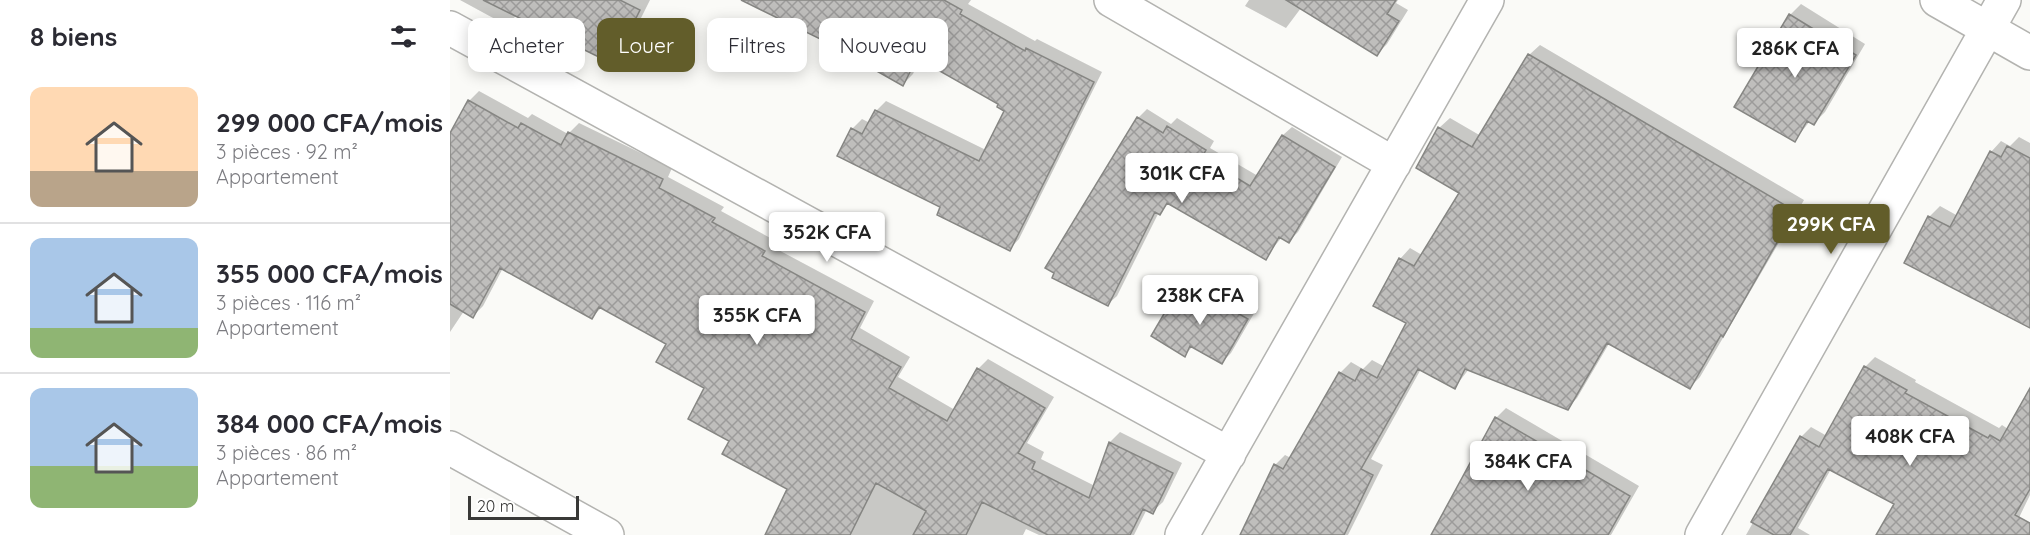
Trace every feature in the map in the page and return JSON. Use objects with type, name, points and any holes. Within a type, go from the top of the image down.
[{"type":"street","points":[[1111,0],[1394,164]]},
{"type":"street","points":[[1182,535],[1487,0]]},
{"type":"street","points":[[1937,0],[2030,53]]},
{"type":"street","points":[[1702,535],[2004,0]]},
{"type":"street","points":[[450,28],[1229,454]]},
{"type":"street","points":[[450,448],[607,535]]},
{"type":"building","points":[[483,0],[620,0],[640,10],[636,18],[597,18],[597,56],[585,50],[585,18],[520,18]]},
{"type":"building","points":[[741,0],[944,0],[962,10],[960,14],[1025,51],[1026,48],[1094,82],[1010,251],[937,215],[940,207],[837,156],[851,128],[862,134],[875,110],[979,161],[1004,111],[997,107],[998,104],[942,72],[948,72],[948,18],[819,18],[819,38],[807,32],[807,18],[778,18]]},
{"type":"building","points":[[1286,0],[1396,0],[1387,14],[1399,21],[1377,56]]},
{"type":"building","points":[[1789,14],[1856,55],[1814,125],[1807,121],[1795,142],[1734,107]]},
{"type":"building","points":[[1528,54],[1795,211],[1723,337],[1721,335],[1690,389],[1607,343],[1568,410],[1465,369],[1455,389],[1418,369],[1361,469],[1373,475],[1344,535],[1240,535],[1274,464],[1283,469],[1339,372],[1355,381],[1361,369],[1377,378],[1406,323],[1373,306],[1399,258],[1414,266],[1459,193],[1416,168],[1438,127],[1472,147]]},
{"type":"building","points":[[878,72],[910,72],[903,86]]},
{"type":"building","points":[[468,100],[518,128],[521,123],[561,145],[568,132],[663,179],[659,188],[715,218],[712,222],[765,251],[762,256],[865,312],[851,339],[901,367],[889,388],[947,421],[977,368],[1045,408],[1018,453],[1035,462],[1032,469],[1089,498],[1109,442],[1173,473],[1153,514],[1143,509],[1130,535],[1048,535],[982,502],[966,535],[913,535],[926,511],[876,483],[850,535],[765,535],[787,489],[722,454],[729,441],[688,419],[704,388],[656,362],[666,344],[599,307],[592,319],[500,268],[473,318],[450,304],[450,133]]},
{"type":"building","points":[[1137,117],[1163,133],[1167,126],[1206,150],[1202,157],[1250,186],[1282,135],[1335,167],[1289,243],[1279,237],[1266,260],[1167,203],[1160,215],[1155,212],[1108,306],[1052,278],[1054,273],[1045,268]]},
{"type":"building","points":[[2007,146],[2030,158],[2030,328],[1904,263],[1928,216],[1950,227],[1990,151],[2001,157]]},
{"type":"building","points":[[1187,284],[1248,319],[1222,364],[1190,346],[1185,357],[1151,336],[1172,300],[1176,303]]},
{"type":"building","points":[[1864,366],[1907,390],[1905,393],[1988,438],[1990,435],[2000,441],[2030,388],[2030,489],[2015,515],[2030,523],[2030,535],[1876,535],[1894,504],[1828,469],[1790,535],[1774,535],[1751,522],[1800,436],[1819,447]]},
{"type":"building","points":[[1495,417],[1630,496],[1608,535],[1431,535]]}]
